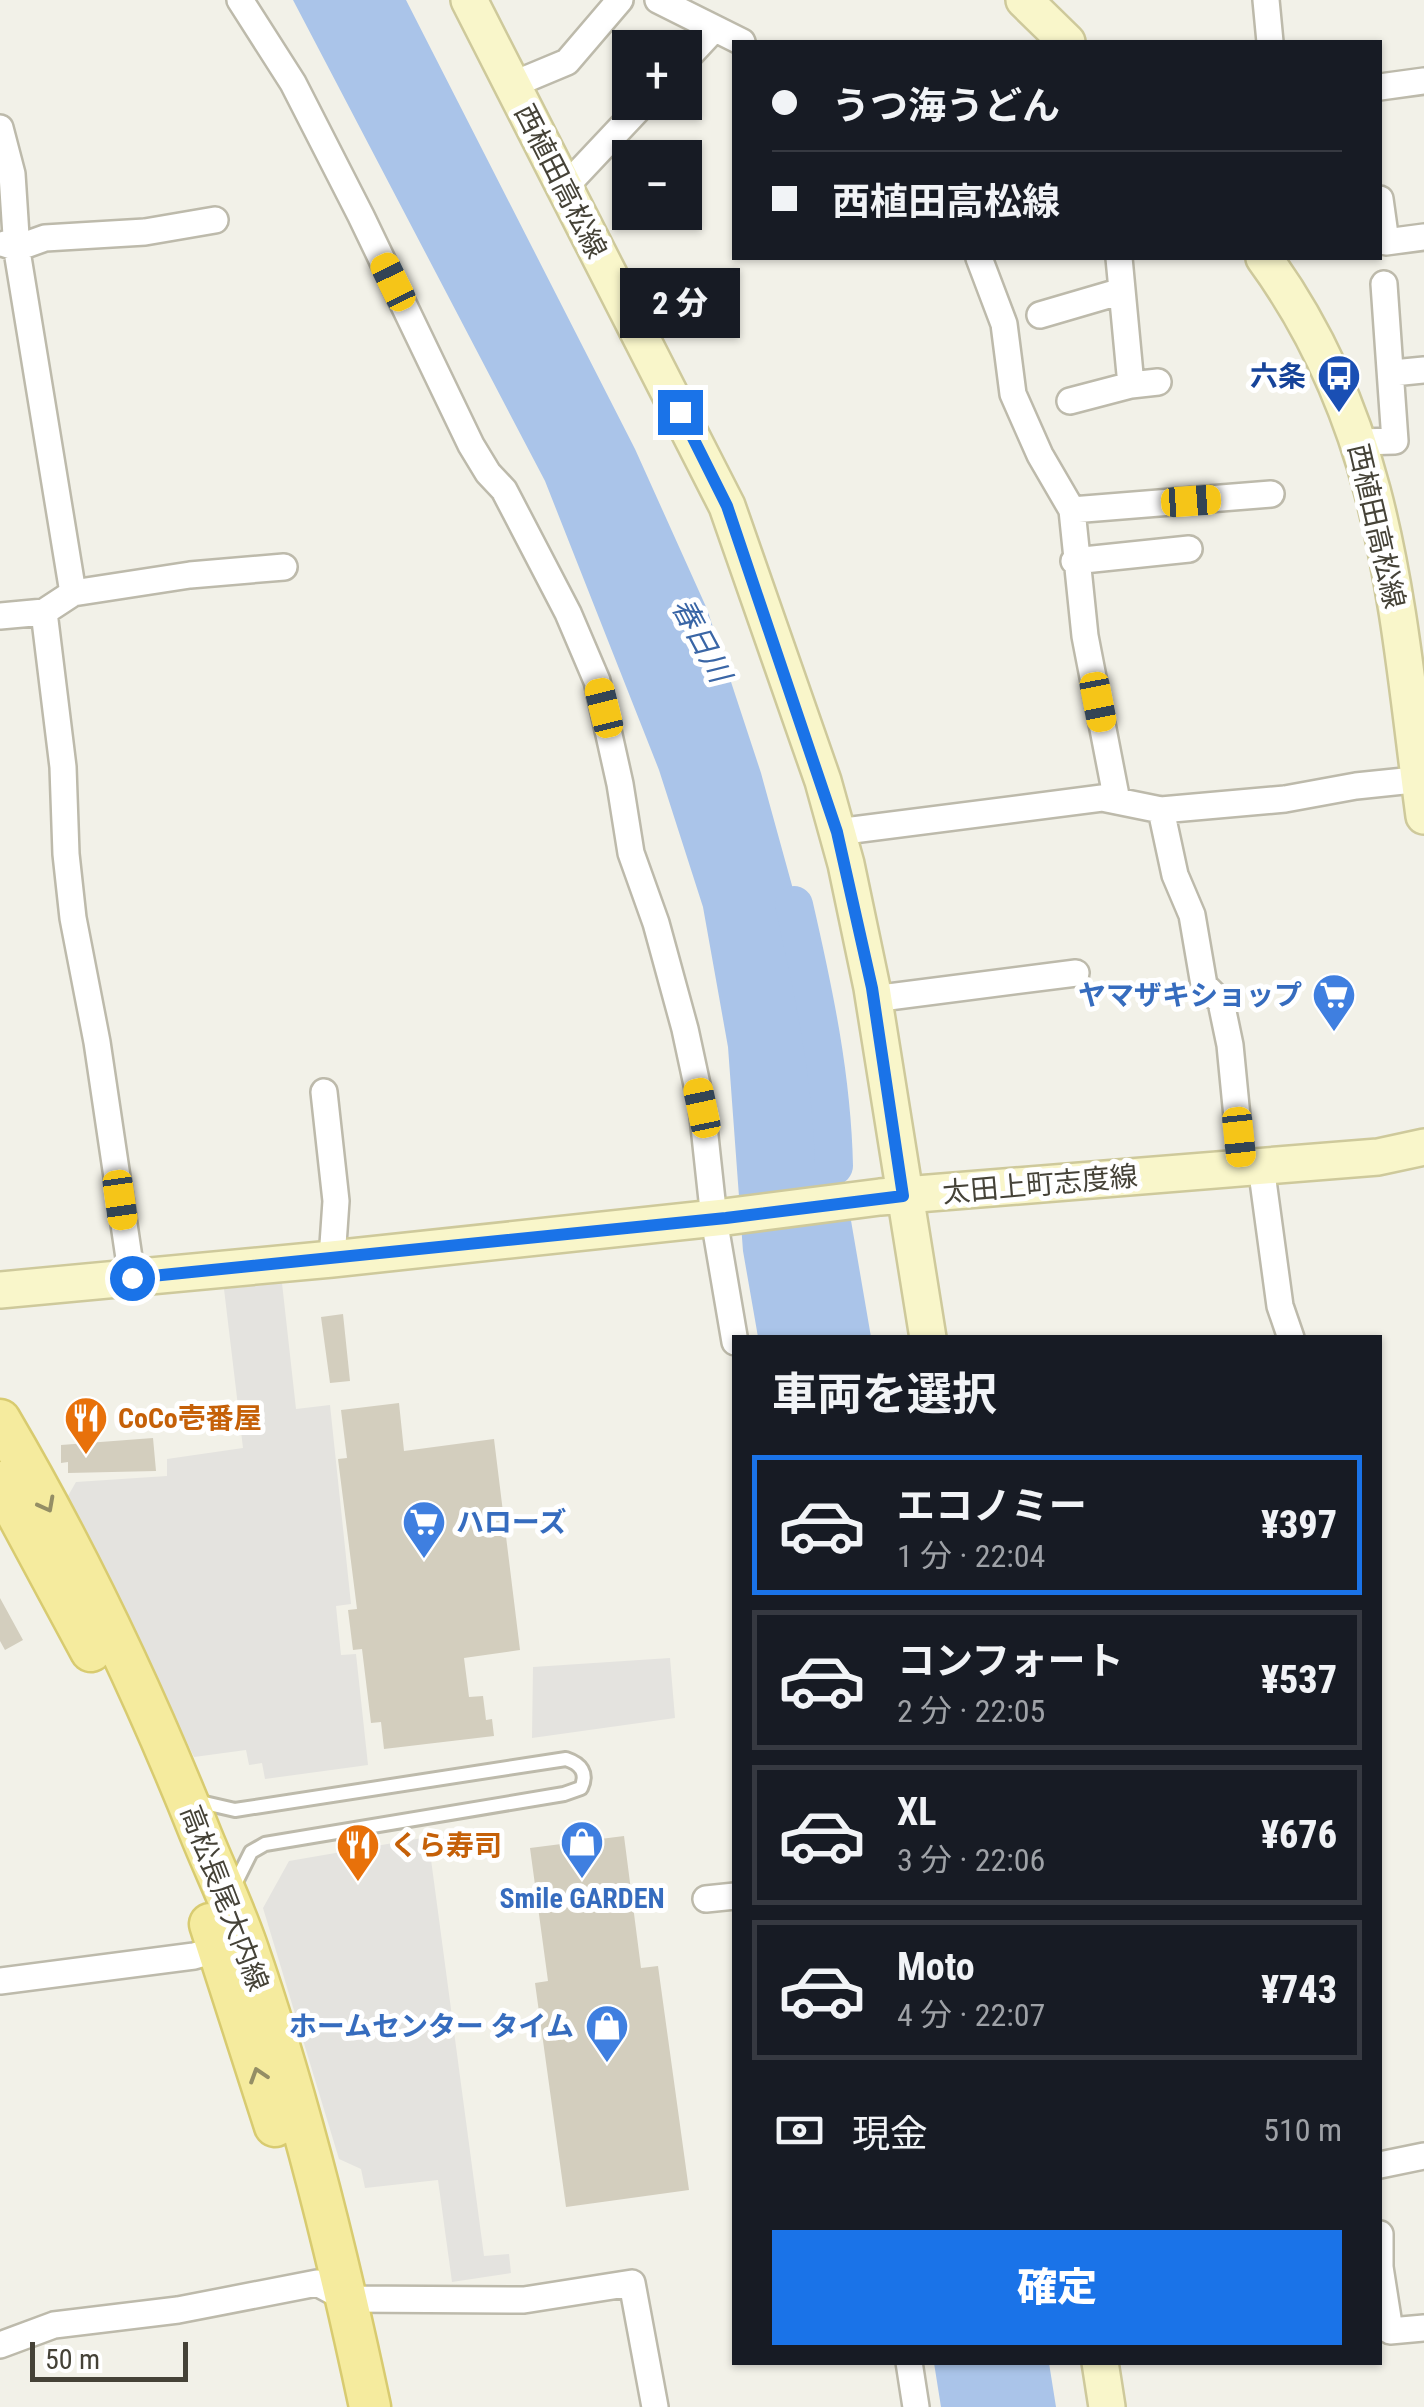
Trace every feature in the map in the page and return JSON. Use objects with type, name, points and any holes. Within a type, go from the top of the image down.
[{"type":"main road","name":"西植田高松線","points":[[468,0],[727,506],[837,832],[873,999],[892,1196],[927,1335]]},
{"type":"main road","points":[[1024,0],[1065,40]]},
{"type":"main road","name":"西植田高松線","points":[[1265,260],[1316,342],[1360,442],[1386,537],[1422,779],[1424,816]]},
{"type":"main road","name":"太田上町志度線","points":[[0,1290],[332,1259],[892,1196],[1378,1156],[1424,1147]]},
{"type":"main road","name":"高松長尾大内線","points":[[0,1420],[95,1595],[227,1899],[232,1945],[280,2145],[370,2407]]},
{"type":"main road","name":"高松長尾大内線","points":[[0,1482],[70,1606],[134,1740],[192,1878],[232,1945]]},
{"type":"main road","name":"高松長尾大内線","points":[[332,2291],[342,2407]]},
{"type":"main road","points":[[1100,2365],[1107,2407]]},
{"type":"street","points":[[240,0],[293,83],[472,445],[488,473],[504,490],[568,613],[596,681],[631,853],[656,923],[689,1044],[720,1218],[734,1335]]},
{"type":"street","points":[[512,85],[567,62],[620,0]]},
{"type":"street","points":[[658,0],[737,40]]},
{"type":"street","points":[[1266,0],[1270,40]]},
{"type":"street","points":[[702,42],[713,30]]},
{"type":"street","points":[[1382,86],[1424,81]]},
{"type":"street","points":[[565,187],[628,120]]},
{"type":"street","points":[[0,128],[12,174],[8,246],[73,593]]},
{"type":"street","points":[[1382,214],[1386,242],[1424,237]]},
{"type":"street","points":[[8,246],[45,238],[145,232],[216,220]]},
{"type":"street","points":[[980,260],[1004,324],[1014,394],[1040,455],[1072,510],[1074,560],[1085,636],[1117,801]]},
{"type":"street","points":[[1119,260],[1132,384]]},
{"type":"street","points":[[1360,442],[1395,440],[1384,284]]},
{"type":"street","points":[[1040,315],[1122,291]]},
{"type":"street","points":[[1393,374],[1424,370]]},
{"type":"street","points":[[1070,401],[1132,384],[1158,382]]},
{"type":"street","points":[[1072,510],[1271,494]]},
{"type":"street","points":[[1074,560],[1189,549]]},
{"type":"street","points":[[0,616],[44,612],[73,593],[190,576],[284,568]]},
{"type":"street","points":[[44,612],[64,767],[66,854],[73,918],[97,1042],[132,1278]]},
{"type":"street","points":[[837,832],[1102,798],[1160,810],[1285,799],[1422,779]]},
{"type":"street","points":[[1160,810],[1175,875],[1192,915],[1204,984],[1222,1002],[1251,1167],[1280,1306],[1290,1335]]},
{"type":"street","points":[[873,999],[1076,973]]},
{"type":"street","points":[[324,1092],[336,1201],[332,1259]]},
{"type":"street","points":[[706,1899],[732,1896]]},
{"type":"street","points":[[0,1981],[194,1956],[232,1945]]},
{"type":"street","points":[[1382,2165],[1424,2156]]},
{"type":"street","points":[[1382,2280],[1390,2331],[1424,2328]]},
{"type":"street","points":[[0,2345],[54,2325],[332,2291],[524,2300],[632,2283],[655,2407]]},
{"type":"street","points":[[909,2365],[916,2407]]},
{"type":"lane","points":[[185,1795],[202,1805],[235,1810],[566,1759],[583,1769],[581,1788],[564,1794],[264,1844],[251,1852],[227,1899]]},
{"type":"shaded area","points":[[282,1283],[296,1409],[330,1405],[351,1604],[336,1606],[341,1655],[356,1654],[368,1765],[265,1779],[262,1763],[249,1765],[246,1750],[194,1757],[68,1496],[76,1482],[167,1476],[167,1459],[243,1448],[224,1289]]},
{"type":"shaded area","points":[[670,1658],[675,1718],[532,1738],[533,1667]]},
{"type":"shaded area","points":[[428,1837],[484,2256],[509,2254],[511,2273],[452,2282],[438,2180],[365,2188],[361,2169],[339,2159],[263,1908],[289,1861]]},
{"type":"water","points":[[293,0],[406,0],[635,449],[707,609],[761,773],[796,900],[871,1335],[758,1335],[743,1251],[728,1047],[703,907],[659,770],[545,481]]},
{"type":"water","points":[[934,2365],[1049,2365],[1056,2407],[941,2407]]},
{"type":"building","points":[[343,1314],[350,1381],[330,1383],[321,1317]]},
{"type":"building","points":[[399,1403],[404,1451],[494,1439],[520,1650],[464,1658],[469,1697],[483,1696],[486,1720],[492,1719],[494,1736],[384,1749],[381,1722],[371,1723],[362,1649],[353,1650],[348,1610],[357,1609],[338,1459],[347,1458],[341,1410]]},
{"type":"building","points":[[153,1438],[156,1471],[68,1473],[68,1462],[61,1463],[61,1445]]},
{"type":"building","points":[[0,1598],[23,1640],[5,1650],[0,1641]]},
{"type":"building","points":[[624,1836],[641,1968],[658,1966],[689,2190],[566,2207],[535,1983],[548,1981],[530,1848]]},
{"type":"waterway","name":"春日川","points":[[794,905],[826,1067],[834,1166]]},
{"type":"place","name":"六条","points":[[1339,414]]},
{"type":"place","name":"ヤマザキショップ","points":[[1334,1033]]},
{"type":"place","name":"CoCo壱番屋","points":[[86,1456]]},
{"type":"place","name":"ハローズ","points":[[424,1560]]},
{"type":"place","name":"Smile GARDEN","points":[[582,1880]]},
{"type":"place","name":"くら寿司","points":[[358,1883]]},
{"type":"place","name":"ホームセンター タイム","points":[[607,2064]]},
{"type":"route","points":[[132,1278],[726,1218],[903,1196],[872,988],[846,864],[823,782],[727,506],[680,412]]}]
